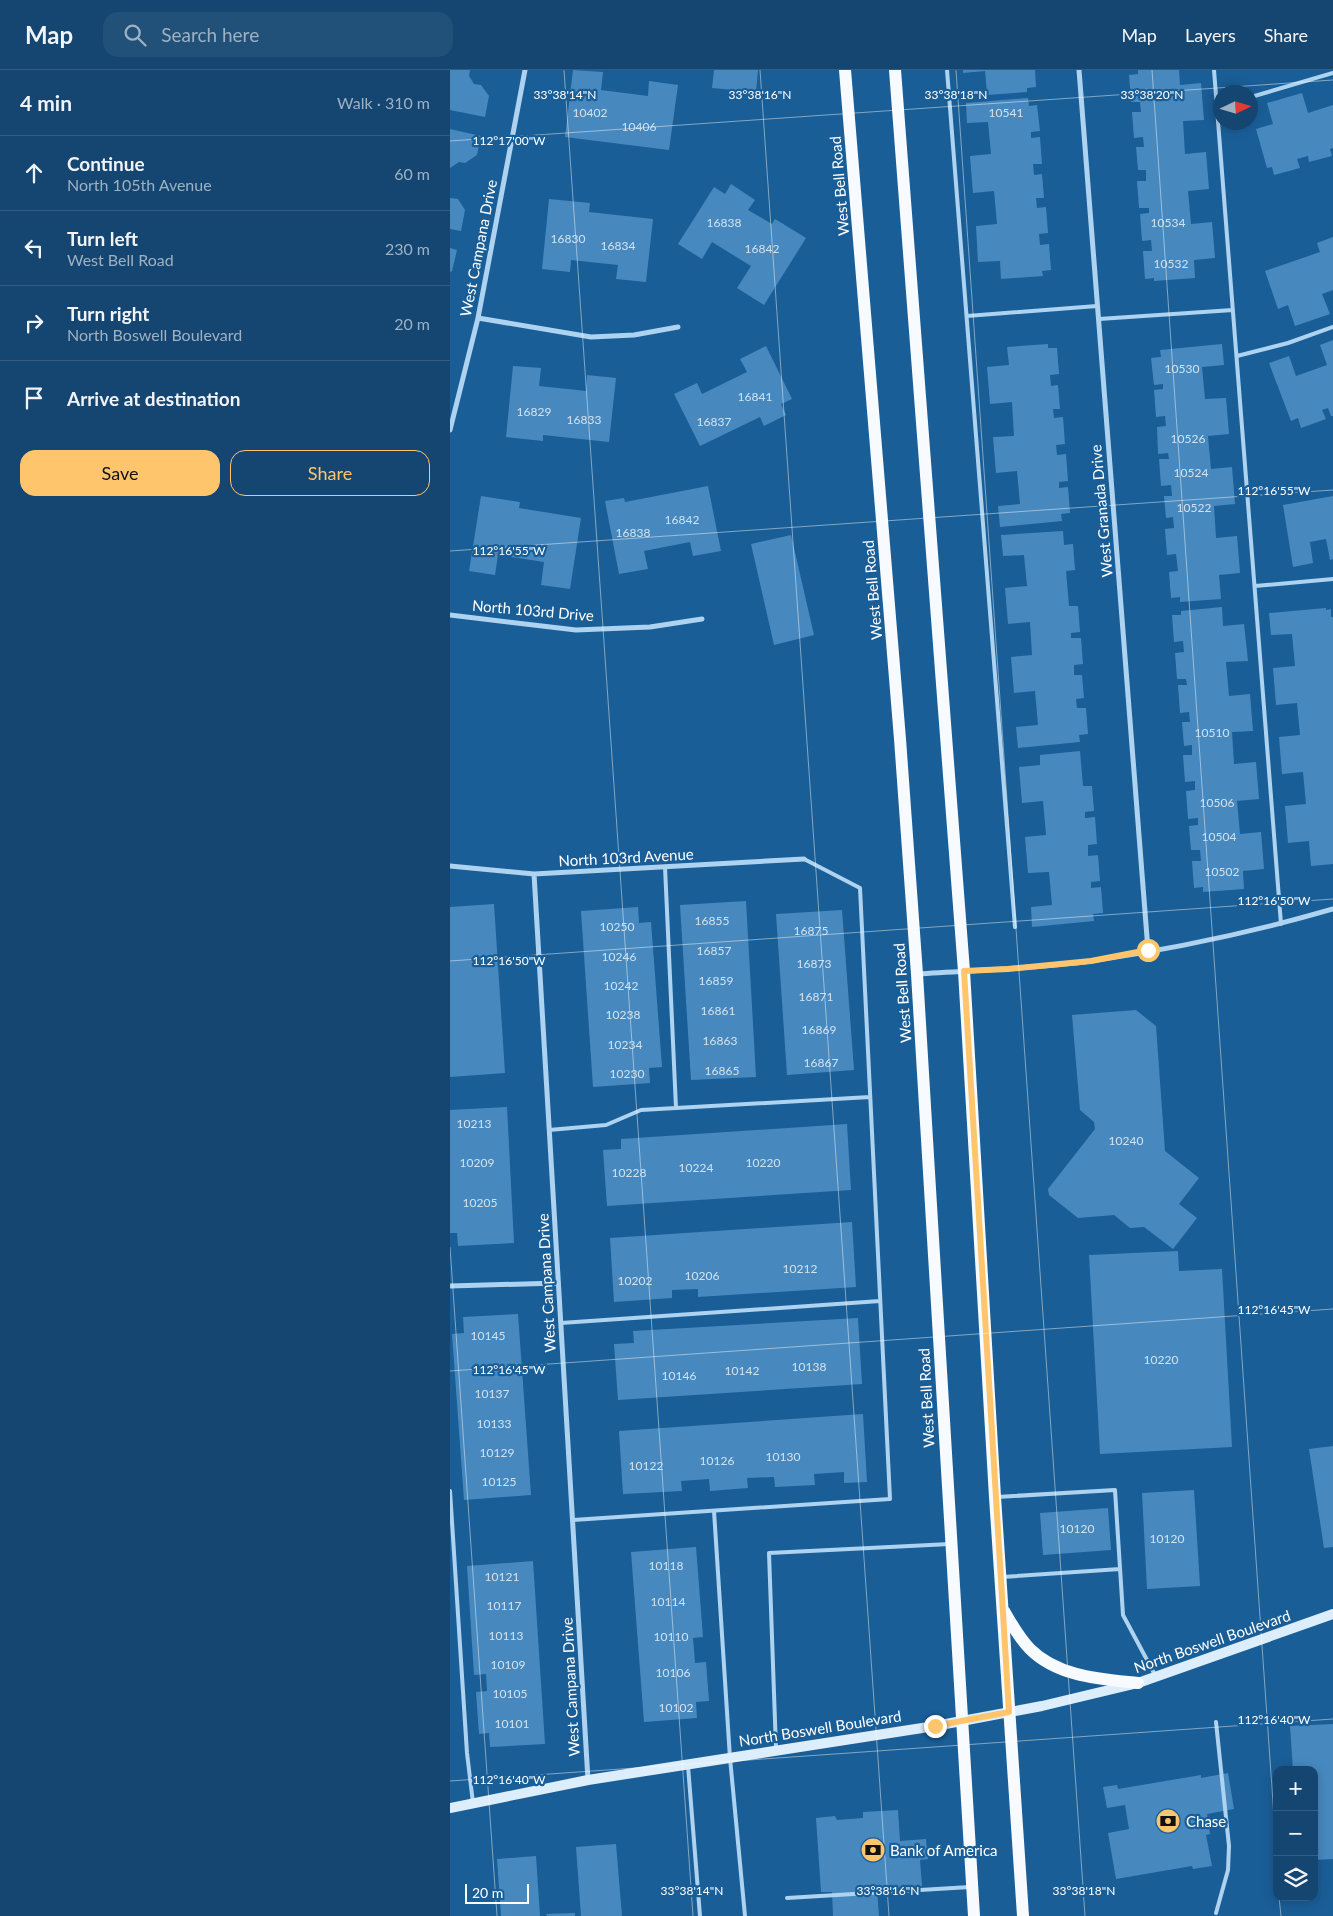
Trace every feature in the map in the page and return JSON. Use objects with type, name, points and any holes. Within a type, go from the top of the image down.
[{"type":"main road","name":"West Bell Road","points":[[846,70],[917,974],[974,1916]]},
{"type":"main road","points":[[895,70],[964,971],[995,1497],[1023,1916]]},
{"type":"main road","points":[[1002,1609],[1030,1649],[1062,1670],[1086,1677],[1138,1683]]},
{"type":"street","name":"West Campana Drive","points":[[450,430],[478,318],[526,70]]},
{"type":"street","name":"West Granada Drive","points":[[1079,70],[1148,950]]},
{"type":"street","points":[[478,318],[591,336],[634,335],[678,327]]},
{"type":"street","name":"North 103rd Drive","points":[[450,615],[576,630],[650,628],[702,619]]},
{"type":"street","name":"North 103rd Avenue","points":[[450,866],[534,874],[804,859]]},
{"type":"street","name":"West Campana Drive","points":[[534,874],[588,1780]]},
{"type":"street","points":[[917,974],[1008,969],[1091,961],[1248,933],[1333,909]]},
{"type":"street","points":[[450,1286],[558,1283]]},
{"type":"street","name":"North Boswell Boulevard","points":[[450,1808],[588,1780],[963,1721],[1009,1712],[1138,1683],[1333,1614]]},
{"type":"lane","points":[[947,70],[1015,927]]},
{"type":"lane","points":[[1214,70],[1216,85]]},
{"type":"lane","points":[[1258,95],[1333,73]]},
{"type":"lane","points":[[1221,130],[1233,310],[1281,924]]},
{"type":"lane","points":[[967,316],[1097,306]]},
{"type":"lane","points":[[1098,319],[1233,310]]},
{"type":"lane","points":[[1237,356],[1288,343],[1333,327]]},
{"type":"lane","points":[[1255,586],[1333,579]]},
{"type":"lane","points":[[572,1520],[890,1499],[860,888],[804,859]]},
{"type":"lane","points":[[665,867],[676,1108]]},
{"type":"lane","points":[[550,1130],[606,1125],[640,1110],[870,1097]]},
{"type":"lane","points":[[561,1323],[880,1301]]},
{"type":"lane","points":[[995,1497],[1115,1490],[1123,1615],[1156,1677]]},
{"type":"lane","points":[[450,1491],[473,1803]]},
{"type":"lane","points":[[714,1510],[730,1758],[745,1916]]},
{"type":"lane","points":[[776,1750],[769,1553],[952,1544]]},
{"type":"lane","points":[[1000,1577],[1120,1569]]},
{"type":"lane","points":[[1216,1722],[1229,1846],[1228,1870],[1216,1913]]},
{"type":"lane","points":[[688,1764],[700,1916]]},
{"type":"lane","points":[[787,1898],[972,1887]]},
{"type":"building","points":[[450,70],[470,70],[469,76],[474,84],[481,85],[489,96],[485,117],[450,110]]},
{"type":"building","points":[[573,70],[603,72],[601,90],[648,96],[649,81],[678,85],[669,150],[565,137]]},
{"type":"building","points":[[714,70],[758,70],[756,92],[712,88]]},
{"type":"building","points":[[963,70],[985,70],[985,71],[963,73]]},
{"type":"building","points":[[985,70],[1035,70],[1036,87],[1027,88],[1027,92],[987,95]]},
{"type":"building","points":[[1138,70],[1179,70],[1180,85],[1201,83],[1204,120],[1183,121],[1185,154],[1206,152],[1209,189],[1188,191],[1191,224],[1212,222],[1215,258],[1194,260],[1195,278],[1154,281],[1154,278],[1145,279],[1143,251],[1152,251],[1151,240],[1142,241],[1140,214],[1149,213],[1149,208],[1139,208],[1137,181],[1146,181],[1146,170],[1138,170],[1136,147],[1144,147],[1143,137],[1134,138],[1132,112],[1141,112],[1140,102],[1131,102],[1129,75],[1138,74]]},
{"type":"building","points":[[1302,93],[1308,113],[1333,105],[1333,148],[1330,149],[1332,156],[1309,162],[1308,156],[1297,159],[1300,168],[1274,175],[1272,167],[1267,168],[1256,130],[1273,124],[1267,103]]},
{"type":"building","points":[[1028,98],[1029,106],[1037,105],[1040,131],[1031,132],[1031,138],[1040,137],[1042,164],[1033,164],[1034,175],[1042,174],[1044,198],[1036,198],[1037,208],[1046,207],[1048,233],[1039,234],[1040,245],[1049,244],[1051,270],[1042,271],[1043,276],[1001,279],[1000,261],[978,262],[976,226],[997,224],[994,191],[973,193],[970,156],[991,154],[988,122],[967,123],[966,103]]},
{"type":"building","points":[[450,129],[481,136],[477,155],[465,163],[459,162],[450,168]]},
{"type":"building","points":[[731,184],[755,200],[748,210],[772,224],[775,219],[806,238],[764,305],[737,288],[751,266],[712,242],[702,259],[678,244],[714,187],[725,194]]},
{"type":"building","points":[[450,198],[458,199],[465,210],[461,231],[450,229]]},
{"type":"building","points":[[549,199],[590,203],[589,212],[653,219],[646,282],[616,279],[618,265],[571,260],[570,272],[542,269]]},
{"type":"building","points":[[1333,237],[1333,290],[1322,294],[1330,314],[1295,326],[1288,305],[1278,309],[1265,271],[1320,252],[1317,243]]},
{"type":"building","points":[[450,248],[457,250],[452,271],[450,272]]},
{"type":"building","points":[[1333,340],[1333,416],[1331,416],[1328,408],[1322,410],[1326,419],[1301,428],[1298,418],[1291,421],[1269,363],[1289,356],[1296,376],[1327,365],[1320,345]]},
{"type":"building","points":[[1048,344],[1048,348],[1057,348],[1059,374],[1050,375],[1051,386],[1058,385],[1060,409],[1053,409],[1054,418],[1063,417],[1065,444],[1056,445],[1057,455],[1066,454],[1068,481],[1059,482],[1059,488],[1068,487],[1070,513],[1061,514],[1062,521],[1000,527],[998,506],[1020,504],[1017,471],[996,473],[993,437],[1014,436],[1012,402],[990,404],[987,367],[1009,365],[1007,347]]},
{"type":"building","points":[[1222,344],[1224,365],[1202,367],[1205,399],[1226,398],[1229,434],[1208,436],[1211,469],[1232,467],[1235,504],[1214,506],[1216,538],[1237,536],[1240,573],[1219,575],[1221,599],[1180,602],[1180,597],[1171,598],[1169,572],[1178,571],[1176,554],[1167,555],[1165,529],[1174,528],[1173,517],[1166,518],[1164,496],[1172,496],[1171,485],[1161,486],[1159,459],[1169,459],[1168,453],[1158,454],[1157,427],[1166,426],[1165,416],[1156,417],[1154,390],[1163,389],[1163,384],[1154,385],[1151,358],[1161,357],[1160,350]]},
{"type":"building","points":[[766,346],[792,399],[781,404],[786,415],[764,426],[760,417],[700,446],[674,394],[697,383],[702,394],[747,372],[740,359]]},
{"type":"building","points":[[513,366],[541,368],[539,386],[586,391],[587,375],[616,378],[609,442],[543,435],[543,441],[506,437]]},
{"type":"building","points":[[708,486],[721,551],[693,556],[690,542],[644,551],[648,569],[619,574],[605,501],[624,498],[625,502]]},
{"type":"building","points":[[481,496],[520,502],[519,508],[581,518],[570,589],[541,585],[544,562],[498,555],[495,575],[469,571]]},
{"type":"building","points":[[1333,496],[1333,559],[1330,560],[1326,539],[1310,542],[1313,563],[1293,567],[1283,505]]},
{"type":"building","points":[[1063,531],[1064,545],[1073,544],[1075,570],[1066,571],[1069,606],[1078,606],[1080,632],[1071,633],[1071,638],[1081,638],[1083,664],[1074,665],[1074,675],[1082,675],[1084,698],[1076,699],[1077,708],[1086,708],[1088,734],[1079,735],[1080,742],[1018,748],[1016,727],[1038,725],[1035,691],[1014,693],[1011,657],[1032,655],[1030,622],[1008,624],[1005,588],[1027,586],[1024,555],[1003,556],[1001,535]]},
{"type":"building","points":[[791,535],[814,635],[774,645],[751,544]]},
{"type":"building","points":[[1222,607],[1223,626],[1244,624],[1248,661],[1226,662],[1229,696],[1250,694],[1253,731],[1232,732],[1234,764],[1256,762],[1259,799],[1237,801],[1240,834],[1261,832],[1264,869],[1243,871],[1244,889],[1203,892],[1203,887],[1194,888],[1192,861],[1201,861],[1200,850],[1191,850],[1189,826],[1198,825],[1198,818],[1188,819],[1186,791],[1195,790],[1195,781],[1185,782],[1183,755],[1192,755],[1192,745],[1184,746],[1182,722],[1190,722],[1189,712],[1180,713],[1178,685],[1187,685],[1186,679],[1177,679],[1175,653],[1184,652],[1183,641],[1174,642],[1172,615],[1181,615],[1181,611]]},
{"type":"building","points":[[1326,608],[1326,610],[1331,609],[1331,617],[1333,617],[1333,864],[1311,866],[1309,841],[1288,843],[1285,806],[1306,804],[1303,772],[1282,774],[1279,737],[1300,735],[1297,703],[1276,705],[1273,668],[1295,666],[1292,634],[1271,635],[1269,613]]},
{"type":"building","points":[[1080,751],[1083,786],[1092,786],[1094,811],[1085,812],[1085,818],[1095,817],[1097,844],[1088,845],[1088,856],[1098,855],[1100,881],[1091,882],[1091,888],[1101,887],[1103,913],[1093,914],[1094,921],[1032,927],[1031,907],[1052,905],[1049,872],[1028,873],[1025,837],[1046,835],[1043,801],[1022,803],[1019,767],[1040,765],[1040,755]]},
{"type":"building","points":[[746,901],[756,1077],[691,1080],[680,905]]},
{"type":"building","points":[[494,904],[505,1073],[450,1077],[450,907]]},
{"type":"building","points":[[638,907],[639,923],[651,922],[662,1067],[649,1068],[650,1083],[593,1087],[581,911]]},
{"type":"building","points":[[842,910],[854,1070],[787,1075],[776,914]]},
{"type":"building","points":[[1136,1010],[1156,1026],[1165,1151],[1199,1178],[1179,1204],[1197,1218],[1173,1249],[1144,1227],[1130,1228],[1114,1215],[1078,1218],[1049,1195],[1048,1189],[1095,1129],[1094,1122],[1080,1110],[1072,1015]]},
{"type":"building","points":[[507,1107],[514,1243],[458,1246],[457,1233],[450,1233],[450,1110]]},
{"type":"building","points":[[847,1124],[851,1190],[607,1206],[603,1150],[621,1149],[621,1139]]},
{"type":"building","points":[[852,1222],[856,1287],[698,1297],[698,1289],[672,1290],[672,1298],[614,1302],[610,1238]]},
{"type":"building","points":[[1178,1251],[1179,1271],[1222,1269],[1232,1447],[1100,1454],[1089,1255]]},
{"type":"building","points":[[518,1314],[531,1495],[464,1500],[452,1334],[464,1333],[463,1317]]},
{"type":"building","points":[[858,1318],[862,1384],[618,1400],[614,1344],[634,1343],[633,1331]]},
{"type":"building","points":[[863,1414],[867,1482],[844,1483],[844,1472],[814,1474],[815,1485],[775,1487],[774,1477],[747,1478],[748,1488],[710,1491],[709,1479],[681,1481],[682,1491],[623,1494],[619,1431]]},
{"type":"building","points":[[1333,1446],[1333,1547],[1324,1548],[1309,1449]]},
{"type":"building","points":[[1194,1490],[1200,1586],[1147,1589],[1142,1493]]},
{"type":"building","points":[[1108,1508],[1111,1550],[1043,1555],[1040,1513]]},
{"type":"building","points":[[696,1547],[703,1637],[693,1638],[695,1663],[706,1662],[709,1701],[696,1702],[697,1718],[644,1722],[631,1552]]},
{"type":"building","points":[[533,1561],[545,1744],[490,1747],[489,1733],[479,1734],[476,1692],[487,1691],[486,1674],[474,1675],[467,1566]]},
{"type":"building","points":[[1333,1724],[1333,1859],[1318,1860],[1318,1766],[1293,1766],[1290,1726]]},
{"type":"building","name":"Chase","points":[[1228,1773],[1234,1809],[1207,1814],[1210,1834],[1206,1835],[1212,1866],[1193,1869],[1192,1866],[1116,1879],[1108,1833],[1129,1829],[1125,1805],[1107,1808],[1103,1787],[1117,1785],[1118,1789],[1201,1775],[1201,1778]]},
{"type":"building","name":"Bank of America","points":[[898,1810],[900,1841],[926,1839],[928,1859],[920,1860],[922,1886],[877,1889],[879,1916],[833,1916],[832,1892],[821,1892],[816,1818],[835,1816],[837,1820],[863,1818],[863,1812]]},
{"type":"building","points":[[616,1844],[622,1916],[581,1916],[576,1847]]},
{"type":"building","points":[[536,1856],[540,1916],[501,1916],[497,1859]]},
{"type":"building","points":[[575,1913],[575,1916],[547,1916],[546,1914]]},
{"type":"place","name":"Chase","points":[[1168,1821]]},
{"type":"place","name":"Bank of America","points":[[873,1850]]},
{"type":"route","points":[[935,1726],[1009,1712],[964,971],[1091,961],[1148,950]]}]
